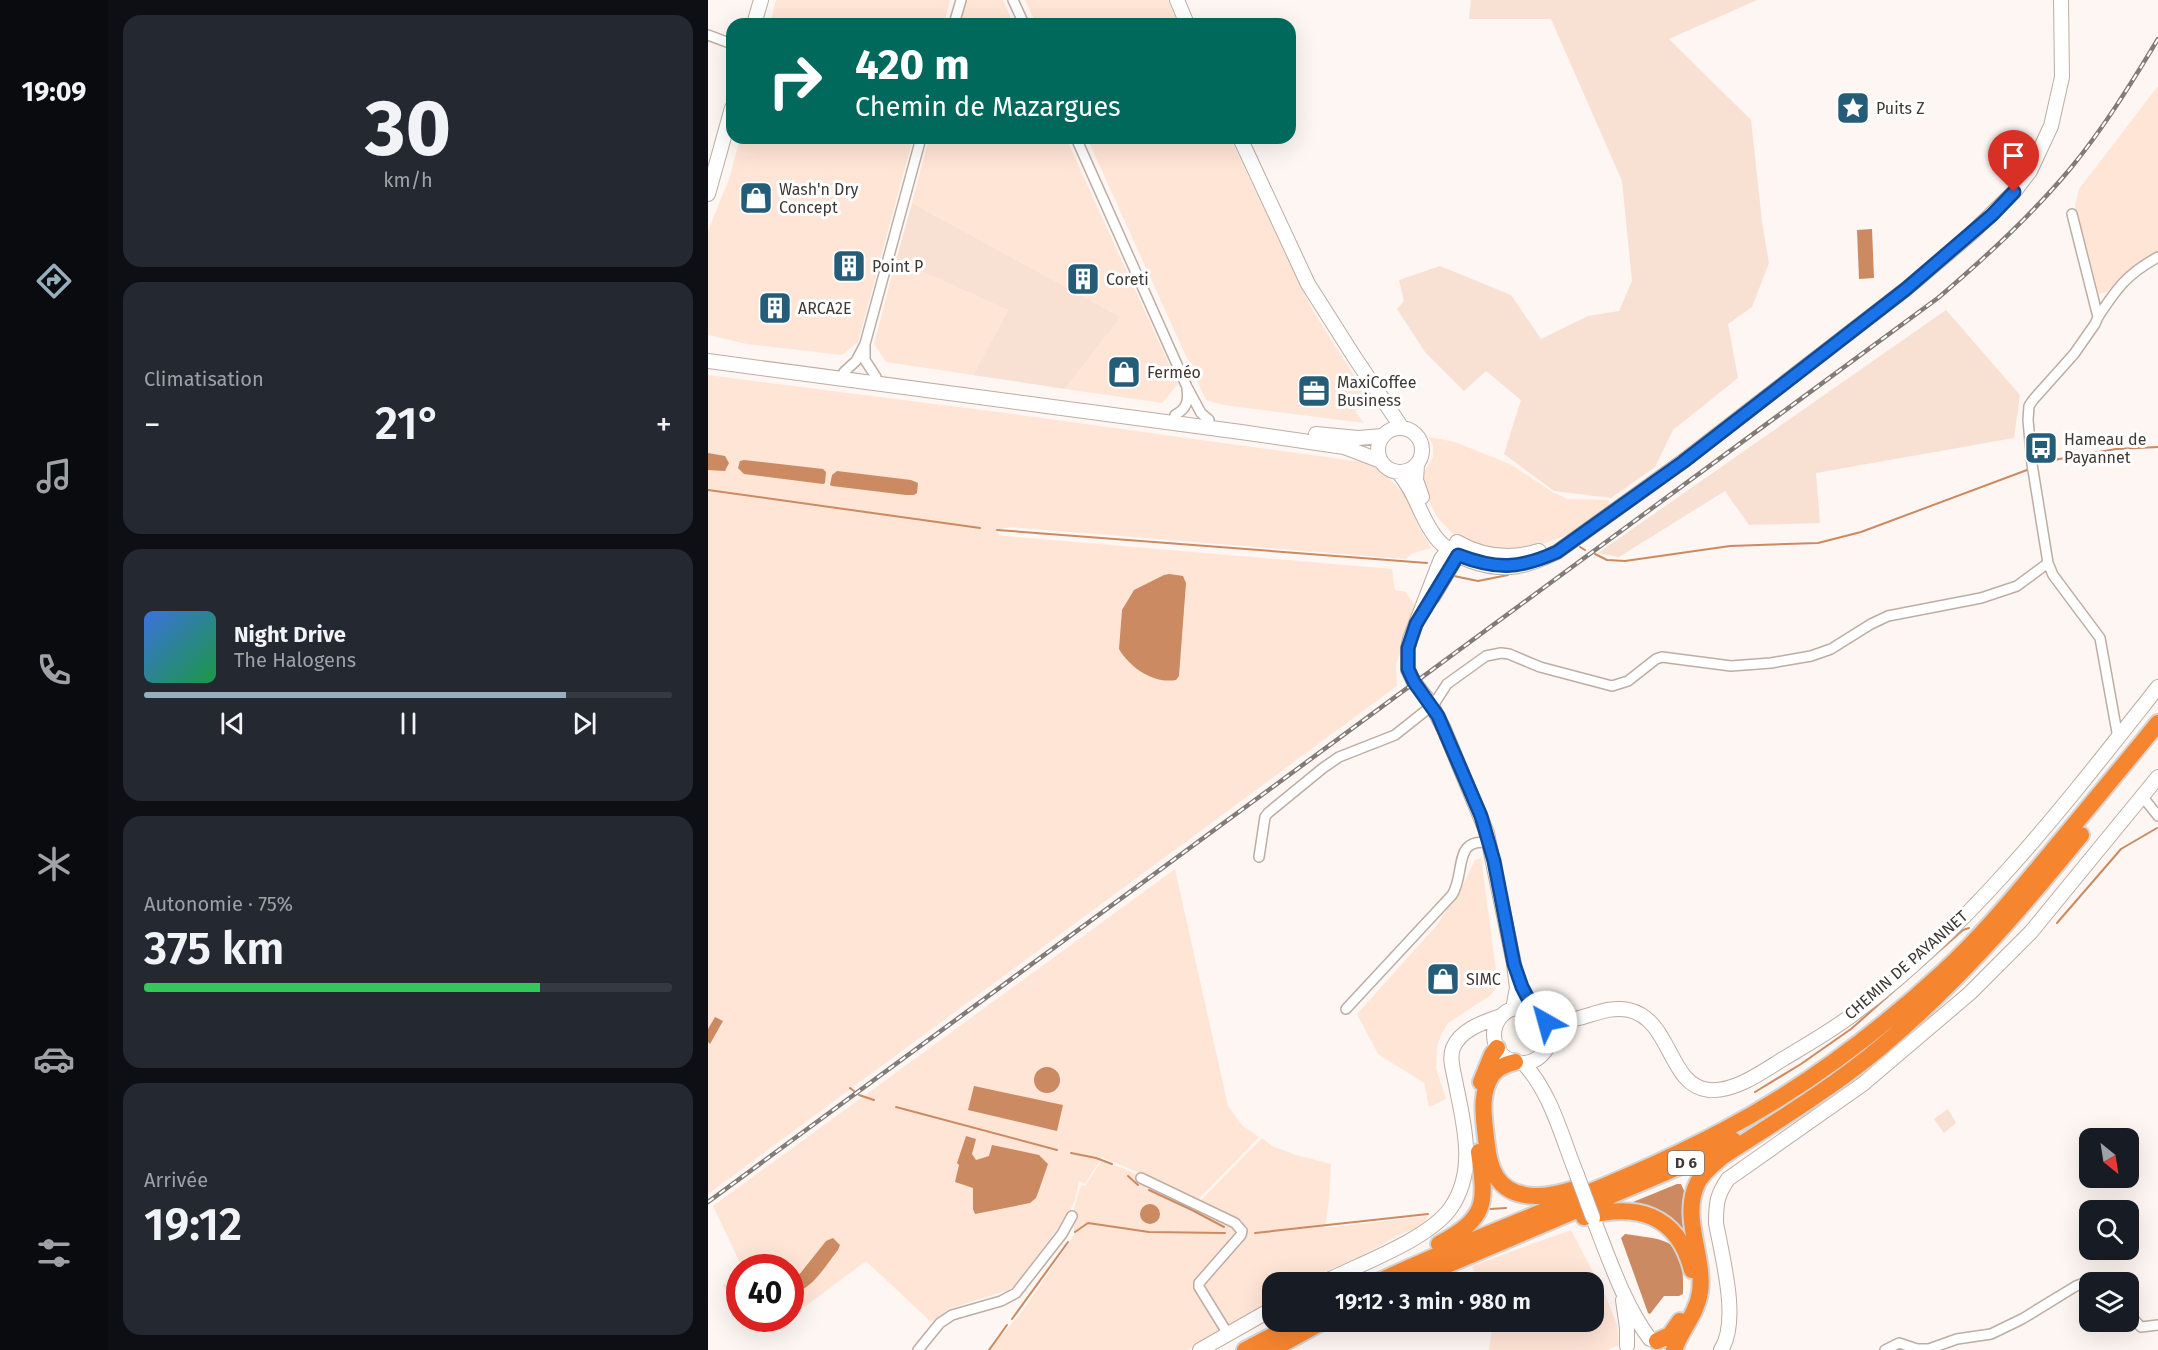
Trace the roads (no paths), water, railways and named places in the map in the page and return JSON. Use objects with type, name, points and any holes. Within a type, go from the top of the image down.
[{"type":"highway","name":"D 6","points":[[1400,1272],[1482,1235],[1601,1188],[1676,1154],[1725,1130],[1783,1096],[1833,1062],[1895,1016],[1945,971],[1995,919],[2158,723]]},
{"type":"highway","name":"D 6","points":[[1431,1272],[1683,1165],[1745,1134],[1833,1077],[1939,995],[2019,910],[2158,740]]},
{"type":"highway","points":[[1674,1350],[1690,1320],[1700,1292],[1701,1278],[1692,1218],[1697,1183],[1706,1171],[1723,1156],[1838,1081],[1881,1047],[1939,995]]},
{"type":"highway","points":[[1384,1272],[1460,1232],[1478,1213],[1483,1196],[1483,1184],[1476,1123],[1477,1097],[1496,1044]]},
{"type":"highway","points":[[1519,1062],[1505,1064],[1492,1075],[1484,1096],[1484,1117],[1490,1162],[1497,1178],[1507,1188],[1530,1196],[1556,1194],[1595,1182],[1686,1144],[1783,1096]]},
{"type":"highway","points":[[1432,1272],[1575,1219],[1619,1210],[1640,1213],[1659,1221],[1672,1231],[1683,1245],[1693,1274],[1693,1288],[1686,1311],[1675,1330],[1659,1343]]},
{"type":"highway","points":[[1231,1342],[1262,1331]]},
{"type":"highway","points":[[1245,1350],[1280,1332]]},
{"type":"highway","points":[[1271,1350],[1304,1332]]},
{"type":"street","points":[[756,18],[761,0]]},
{"type":"street","points":[[762,18],[766,0]]},
{"type":"street","points":[[956,18],[961,0]]},
{"type":"street","points":[[1012,0],[1021,18]]},
{"type":"street","points":[[1177,0],[1184,18]]},
{"type":"street","points":[[1398,472],[1415,495],[1431,531],[1456,549],[1470,549],[1498,557],[1527,555],[1548,548],[1593,526],[1772,382],[1972,233],[2014,192],[2030,171],[2051,126],[2062,77],[2061,0]]},
{"type":"street","points":[[708,35],[726,42]]},
{"type":"street","points":[[708,194],[726,130]]},
{"type":"street","points":[[708,208],[727,144]]},
{"type":"street","points":[[844,372],[856,362],[865,344],[919,144]]},
{"type":"street","points":[[1079,144],[1187,387],[1201,413],[1209,420]]},
{"type":"street","points":[[1243,144],[1308,284],[1382,400],[1392,431]]},
{"type":"street","points":[[2072,214],[2098,317]]},
{"type":"street","points":[[2118,738],[2100,638],[2053,575],[2048,563],[2032,464],[2028,411],[2039,393],[2080,346],[2115,292],[2133,272],[2158,257]]},
{"type":"street","points":[[865,344],[865,360],[876,377]]},
{"type":"street","points":[[708,353],[1326,436],[1366,438],[1392,431],[1413,431],[1420,440],[1423,452],[1417,465],[1416,480],[1419,489],[1435,524],[1456,549]]},
{"type":"street","points":[[708,361],[1344,447],[1381,461],[1391,470],[1398,472],[1405,472],[1417,465]]},
{"type":"street","points":[[1175,416],[1186,404],[1187,387]]},
{"type":"street","points":[[1381,461],[1378,448],[1392,431]]},
{"type":"street","points":[[1456,549],[1416,624],[1408,648],[1408,669],[1414,682],[1432,706],[1455,753],[1490,843],[1517,988],[1507,1012],[1495,1028],[1496,1044]]},
{"type":"street","points":[[1259,857],[1268,813],[1323,768],[1339,758],[1391,737],[1432,706],[1447,684],[1486,656],[1509,654],[1540,667],[1612,686],[1628,681],[1656,659],[1662,657],[1731,666],[1797,659],[1831,649],[1888,616],[1981,598],[2017,586],[2048,563]]},
{"type":"street","name":"CHEMIN DE PAYANNET","points":[[1537,1012],[1556,1021],[1573,1020],[1617,1009],[1639,1014],[1647,1018],[1657,1029],[1683,1073],[1695,1085],[1711,1090],[1736,1085],[1749,1079],[1824,1035],[1856,1012],[1933,946],[1994,885],[2158,687]]},
{"type":"street","points":[[1720,1350],[1727,1340],[1730,1319],[1716,1222],[1718,1192],[1728,1179],[1863,1084],[1970,993],[2031,932],[2158,777]]},
{"type":"street","points":[[2142,796],[2158,816]]},
{"type":"street","points":[[1346,1009],[1452,895],[1458,883],[1462,854],[1467,846],[1477,842],[1490,843]]},
{"type":"street","points":[[1514,964],[1522,987],[1546,1022],[1549,1031],[1541,1064],[1542,1077],[1551,1108]]},
{"type":"street","points":[[1344,1272],[1431,1228],[1443,1217],[1457,1197],[1465,1175],[1467,1148],[1452,1055],[1457,1041],[1478,1024],[1507,1012],[1537,1012]]},
{"type":"street","name":"CHEMIN DE PAYANNET","points":[[1545,1049],[1561,1028],[1573,1020]]},
{"type":"street","points":[[1468,1031],[1487,1034],[1501,1054],[1519,1062],[1537,1079],[1551,1108],[1620,1284],[1640,1325],[1659,1343]]},
{"type":"street","points":[[1519,1062],[1529,1062],[1545,1049]]},
{"type":"street","points":[[1141,1178],[1235,1223],[1242,1231],[1199,1283],[1199,1287],[1231,1342]]},
{"type":"street","points":[[918,1350],[940,1323],[952,1315],[1001,1301],[1016,1293],[1062,1234],[1072,1216]]},
{"type":"street","points":[[1620,1284],[1627,1328],[1625,1348]]},
{"type":"street","points":[[1885,1350],[1899,1343],[1917,1349],[1929,1349],[1957,1339],[1991,1334],[2022,1319],[2079,1285]]},
{"type":"street","points":[[1200,1350],[1231,1342],[1262,1317]]},
{"type":"street","points":[[2139,1325],[2141,1327],[2158,1325]]},
{"type":"street","points":[[1625,1348],[1638,1340],[1659,1343]]},
{"type":"waterway","points":[[2048,461],[2116,449],[2158,447]]},
{"type":"waterway","points":[[1595,554],[1607,560],[1625,561],[1730,546],[1818,543],[1861,532],[2027,470]]},
{"type":"waterway","points":[[708,490],[980,528]]},
{"type":"waterway","points":[[997,530],[1427,563]]},
{"type":"waterway","points":[[1580,547],[1585,550]]},
{"type":"waterway","points":[[1454,576],[1478,581],[1508,575]]},
{"type":"waterway","points":[[2057,923],[2121,849],[2157,828]]},
{"type":"waterway","points":[[1755,1092],[1801,1064],[1851,1029],[1963,930],[1969,928]]},
{"type":"waterway","points":[[850,1088],[854,1091]]},
{"type":"waterway","points":[[859,1095],[874,1100]]},
{"type":"waterway","points":[[896,1107],[1057,1150]]},
{"type":"waterway","points":[[1071,1153],[1112,1164]]},
{"type":"waterway","points":[[1128,1176],[1138,1185]]},
{"type":"waterway","points":[[1149,1190],[1224,1227]]},
{"type":"waterway","points":[[1490,1209],[1506,1208]]},
{"type":"waterway","points":[[1255,1233],[1428,1214]]},
{"type":"waterway","points":[[1075,1232],[1088,1223],[1149,1232],[1225,1233]]},
{"type":"waterway","points":[[1012,1319],[1068,1242]]},
{"type":"waterway","points":[[989,1350],[1007,1325]]},
{"type":"railway","points":[[708,1202],[1938,298],[2007,236],[2070,169],[2116,106],[2158,39]]},
{"type":"place","name":"Puits Z","points":[[1853,108]]},
{"type":"place","name":"Wash'n Dry Concept","points":[[756,198]]},
{"type":"place","name":"Point P","points":[[849,266]]},
{"type":"place","name":"Coreti","points":[[1083,279]]},
{"type":"place","name":"ARCA2E","points":[[775,308]]},
{"type":"place","name":"Ferméo","points":[[1124,372]]},
{"type":"place","name":"MaxiCoffee Business","points":[[1314,391]]},
{"type":"place","name":"Hameau de Payannet","points":[[2041,448]]},
{"type":"place","name":"SIMC","points":[[1443,979]]}]
